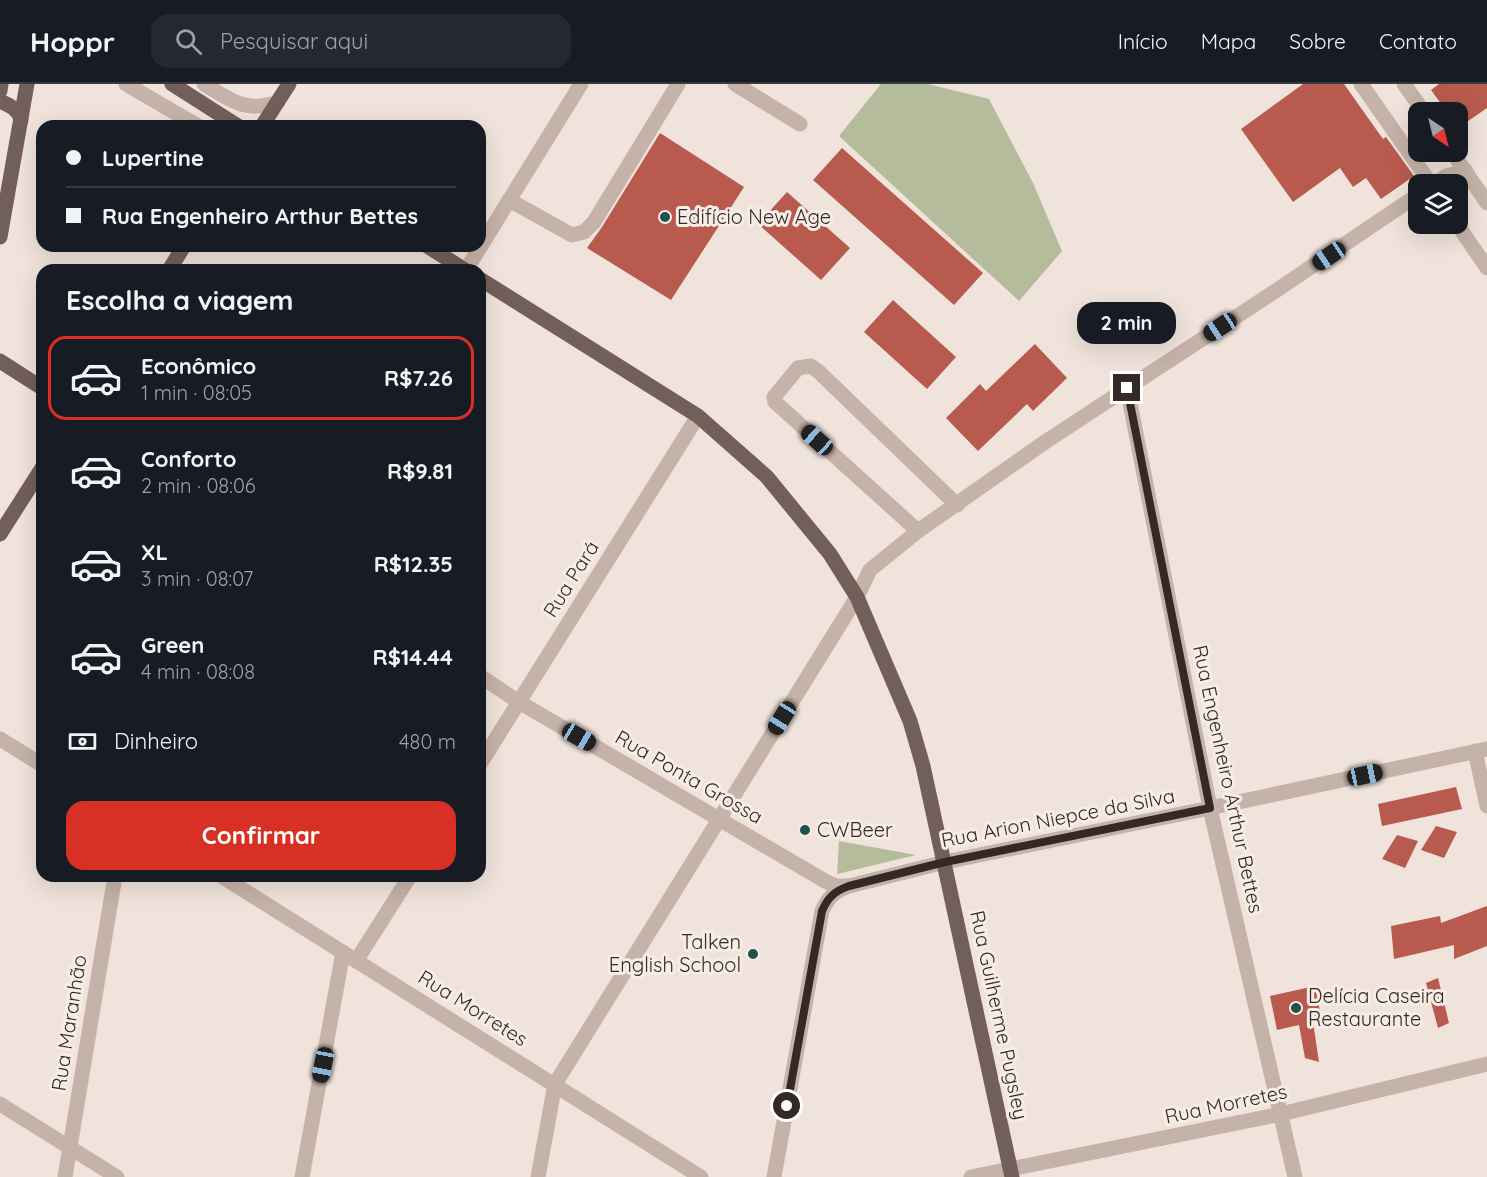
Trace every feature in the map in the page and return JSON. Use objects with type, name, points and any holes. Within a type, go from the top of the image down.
[{"type":"main road","points":[[0,91],[1,84]]},
{"type":"main road","points":[[0,237],[27,84]]},
{"type":"main road","points":[[172,84],[229,120]]},
{"type":"main road","points":[[266,120],[289,84]]},
{"type":"main road","points":[[0,101],[10,105],[20,114],[21,120]]},
{"type":"main road","points":[[436,252],[456,264]]},
{"type":"main road","name":"Rua Guilherme Pugsley","points":[[486,283],[698,416],[766,477],[830,555],[857,597],[910,721],[923,766],[1011,1173]]},
{"type":"main road","points":[[0,361],[36,384]]},
{"type":"main road","points":[[0,534],[36,477]]},
{"type":"street","points":[[126,84],[188,120]]},
{"type":"street","points":[[204,84],[230,100],[252,108],[278,102]]},
{"type":"street","points":[[486,237],[581,84]]},
{"type":"street","points":[[509,200],[572,235],[584,232],[594,222],[678,84]]},
{"type":"street","points":[[735,84],[800,124]]},
{"type":"street","points":[[1361,84],[1408,142]]},
{"type":"street","points":[[1404,84],[1417,102]]},
{"type":"street","points":[[1459,162],[1487,203]]},
{"type":"street","points":[[1454,174],[1466,171]]},
{"type":"street","points":[[538,1177],[555,1084],[857,597],[870,570],[918,531],[1044,442],[1408,201]]},
{"type":"street","points":[[1464,234],[1487,268]]},
{"type":"street","points":[[918,531],[775,402],[774,397],[798,368],[811,366],[819,372],[957,505]]},
{"type":"street","name":"Rua Engenheiro Arthur Bettes","points":[[1127,388],[1210,808],[1295,1177]]},
{"type":"street","name":"Rua Pará","points":[[486,754],[698,416]]},
{"type":"street","name":"Rua Ponta Grossa","points":[[486,680],[519,702],[830,884],[849,886]]},
{"type":"street","points":[[0,739],[36,761]]},
{"type":"street","points":[[1481,750],[1487,806]]},
{"type":"street","name":"Rua Arion Niepce da Silva","points":[[849,886],[945,862],[1481,750]]},
{"type":"street","name":"Rua Maranhão","points":[[65,1177],[114,882]]},
{"type":"street","name":"Rua Morretes","points":[[231,882],[701,1177]]},
{"type":"street","points":[[356,961],[406,882]]},
{"type":"street","points":[[774,1177],[822,911],[829,897],[849,886]]},
{"type":"street","points":[[302,1177],[343,952]]},
{"type":"street","name":"Rua Morretes","points":[[971,1177],[1011,1173],[1281,1114],[1487,1064]]},
{"type":"street","points":[[0,1104],[117,1177]]},
{"type":"green space","points":[[881,84],[928,84],[989,99],[1033,183],[1062,251],[1019,301],[839,136]]},
{"type":"green space","points":[[839,841],[916,855],[837,874]]},
{"type":"building","points":[[1303,84],[1344,84],[1383,139],[1386,137],[1413,174],[1408,174],[1408,180],[1381,199],[1366,178],[1353,187],[1340,168],[1293,202],[1241,129]]},
{"type":"building","points":[[1439,84],[1487,84],[1487,108],[1468,121],[1468,102],[1440,102],[1431,90]]},
{"type":"building","name":"Edifício New Age","points":[[660,133],[744,187],[671,300],[587,248]]},
{"type":"building","points":[[842,148],[983,273],[954,305],[813,180]]},
{"type":"building","points":[[787,192],[850,248],[821,280],[758,224]]},
{"type":"building","points":[[893,300],[956,357],[927,389],[864,332]]},
{"type":"building","points":[[1035,344],[1067,378],[1033,411],[1027,404],[978,451],[946,418],[980,384],[986,391]]},
{"type":"building","points":[[1456,787],[1462,809],[1382,826],[1378,804]]},
{"type":"building","points":[[1436,826],[1457,832],[1444,858],[1421,850]]},
{"type":"building","points":[[1397,835],[1418,841],[1405,868],[1382,859]]},
{"type":"building","points":[[1487,906],[1487,946],[1454,959],[1454,945],[1394,959],[1391,926],[1440,916],[1441,923]]},
{"type":"building","points":[[1438,978],[1449,1023],[1438,1028],[1426,983]]},
{"type":"building","name":"Delícia Caseira Restaurante","points":[[1315,986],[1322,1021],[1313,1022],[1319,1062],[1305,1058],[1299,1025],[1277,1030],[1270,996]]},
{"type":"place","name":"Edifício New Age","points":[[665,217]]},
{"type":"place","name":"CWBeer","points":[[805,830]]},
{"type":"place","name":"Talken English School","points":[[753,954]]},
{"type":"place","name":"Delícia Caseira Restaurante","points":[[1296,1008]]},
{"type":"route","points":[[787,1106],[822,911],[829,897],[835,892],[849,886],[945,862],[1210,808],[1127,388]]}]
